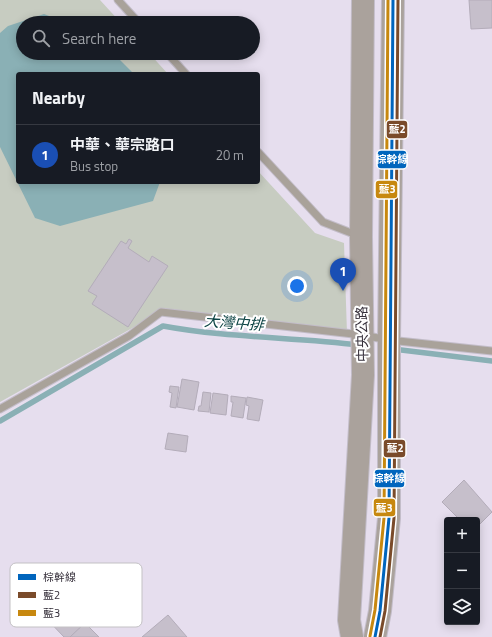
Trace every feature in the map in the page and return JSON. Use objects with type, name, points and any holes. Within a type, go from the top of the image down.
[{"type":"main road","name":"中央公路","points":[[351,629],[363,375],[361,237],[363,0]]},
{"type":"main road","name":"中央公路","points":[[375,637],[380,611],[389,518],[389,340],[393,0]]},
{"type":"lane","points":[[118,0],[133,16]]},
{"type":"lane","points":[[173,60],[184,72]]},
{"type":"lane","points":[[260,154],[323,222],[361,237]]},
{"type":"lane","points":[[0,410],[129,336],[161,312],[492,351]]},
{"type":"shaded area","points":[[0,0],[100,0],[115,16],[16,16],[16,60],[155,60],[166,72],[16,72],[16,184],[260,184],[260,173],[315,233],[344,243],[347,333],[161,312],[0,402]]},
{"type":"shaded area","points":[[44,14],[49,16],[38,16]]},
{"type":"shaded area","points":[[16,23],[16,60],[120,60],[132,72],[16,72],[16,179],[0,147],[0,33],[8,26]]},
{"type":"shaded area","points":[[18,184],[159,184],[153,201],[60,226],[35,218]]},
{"type":"building","points":[[469,0],[492,0],[492,28],[471,29]]},
{"type":"building","points":[[129,239],[132,241],[128,248],[149,262],[152,256],[168,266],[128,327],[92,304],[97,296],[88,291],[121,241],[126,244]]},
{"type":"building","points":[[182,379],[199,382],[194,410],[177,407]]},
{"type":"building","points":[[170,386],[179,387],[176,408],[170,407],[172,393],[169,392]]},
{"type":"building","points":[[203,392],[211,393],[209,412],[198,411],[199,406],[201,406]]},
{"type":"building","points":[[213,393],[228,395],[226,415],[210,413]]},
{"type":"building","points":[[231,396],[246,398],[243,418],[231,416],[233,402],[231,402]]},
{"type":"building","points":[[247,397],[263,400],[259,421],[247,419],[249,406],[246,405]]},
{"type":"building","points":[[168,433],[188,436],[186,452],[165,449]]},
{"type":"building","points":[[464,480],[492,512],[480,524],[480,517],[457,517],[442,502]]},
{"type":"building","points":[[168,615],[187,637],[142,637]]},
{"type":"building","points":[[54,627],[81,627],[70,637],[64,637]]},
{"type":"building","points":[[81,627],[89,627],[99,637],[70,637]]},
{"type":"waterway","name":"大灣中排","points":[[0,421],[163,326],[211,333],[359,345]]},
{"type":"waterway","name":"大灣中排","points":[[393,349],[492,361]]},
{"type":"transit line","name":"藍3","points":[[370,636],[375,610],[384,518],[388,0]]},
{"type":"transit line","name":"棕幹線","points":[[375,637],[380,611],[389,518],[393,0]]},
{"type":"transit line","name":"藍2","points":[[380,637],[385,611],[394,518],[398,0]]},
{"type":"place","name":"中華、華宗路口","points":[[343,291]]}]
